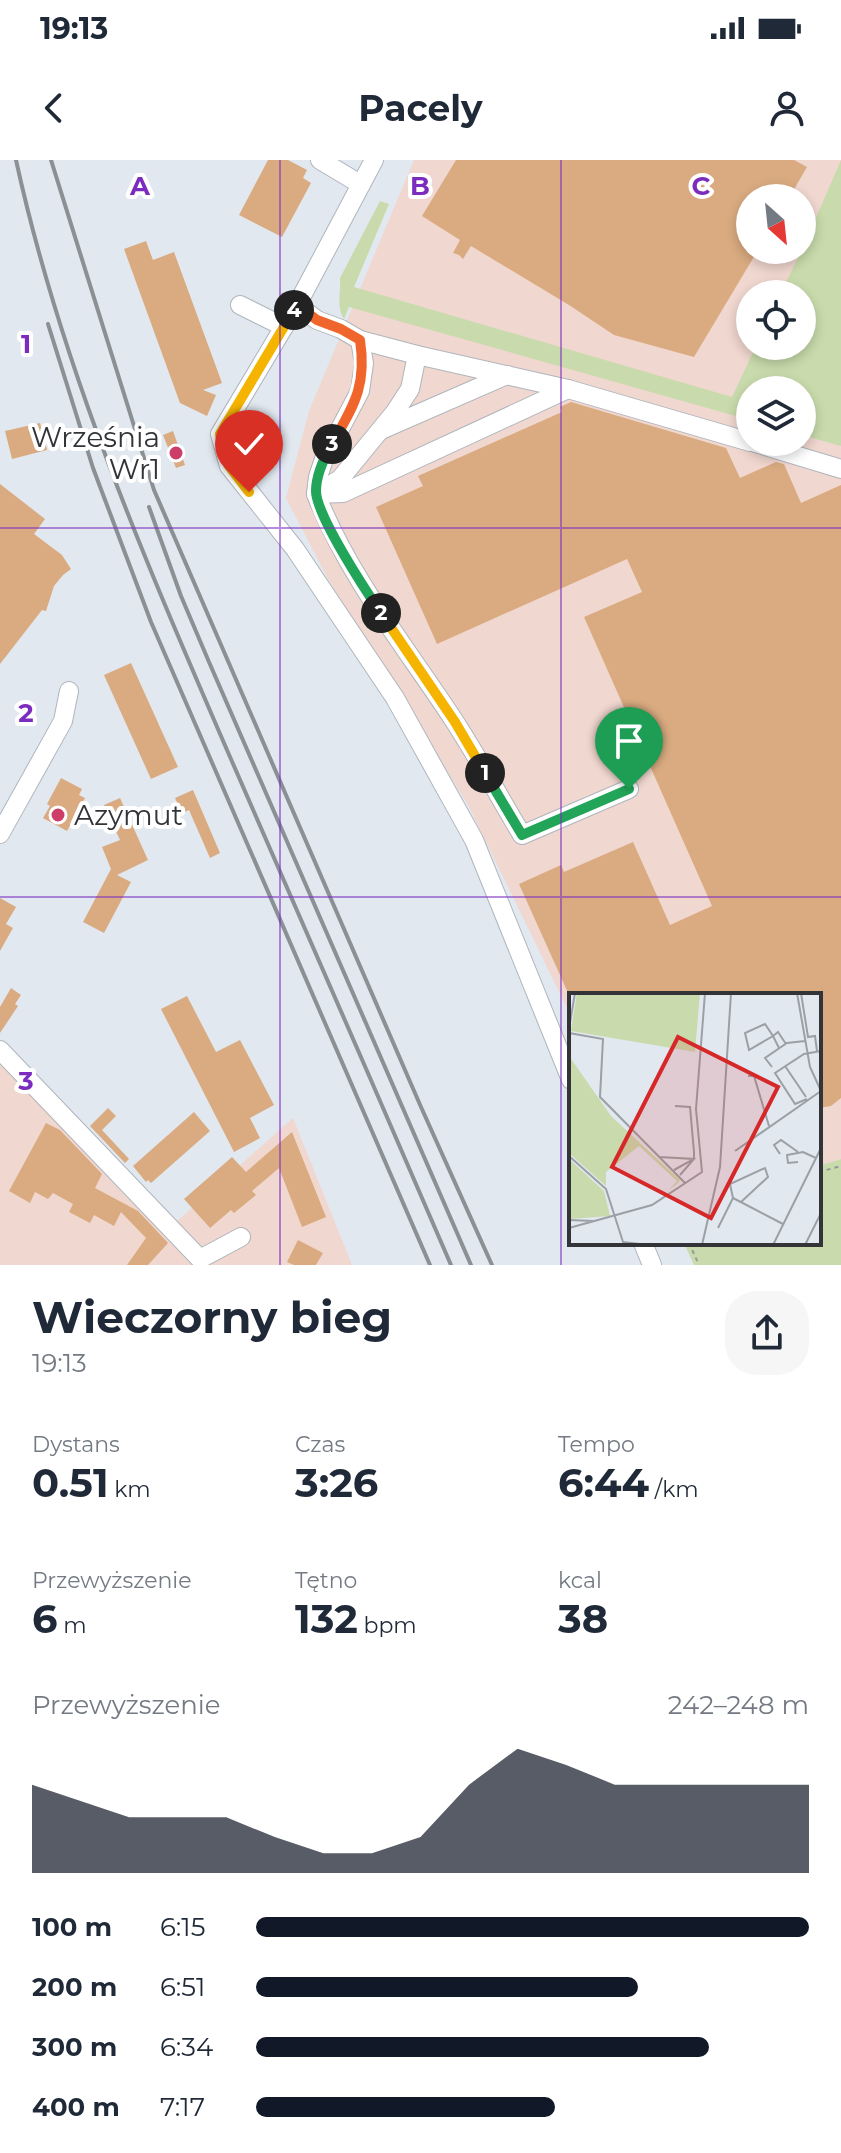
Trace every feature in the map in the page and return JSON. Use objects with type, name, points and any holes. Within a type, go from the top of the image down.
[{"type":"street","points":[[320,160],[360,184]]},
{"type":"street","points":[[374,160],[297,305],[220,434],[229,466],[295,549],[395,698],[474,840],[569,1075]]},
{"type":"street","points":[[240,305],[284,327]]},
{"type":"street","points":[[297,305],[317,320],[360,340],[568,389],[736,438]]},
{"type":"street","points":[[360,340],[364,363],[360,391],[324,459],[316,494],[339,545],[455,722],[522,835],[629,789]]},
{"type":"street","points":[[316,494],[340,479],[395,412],[410,389],[417,355]]},
{"type":"street","points":[[377,432],[507,375]]},
{"type":"street","points":[[316,494],[343,493],[568,389]]},
{"type":"street","points":[[798,456],[841,469]]},
{"type":"street","points":[[0,834],[63,721],[69,691]]},
{"type":"street","points":[[0,1050],[200,1259],[241,1237]]},
{"type":"street","points":[[644,1245],[652,1265]]},
{"type":"path","points":[[821,1171],[841,1166]]},
{"type":"path","points":[[690,1245],[699,1265]]},
{"type":"shaded area","points":[[414,160],[841,160],[841,170],[816,227],[816,184],[736,184],[736,264],[800,264],[793,280],[736,280],[736,360],[758,360],[751,376],[736,376],[735,412],[736,456],[816,456],[816,431],[841,437],[841,1159],[821,1165],[821,993],[569,993],[569,1012],[468,805],[328,579],[286,498],[309,411]]},
{"type":"shaded area","points":[[0,1059],[167,1230],[293,1118],[352,1265],[0,1265]]},
{"type":"green space","points":[[841,160],[841,446],[816,439],[816,376],[742,376],[749,360],[816,360],[816,280],[787,280],[795,264],[816,264],[816,218]]},
{"type":"green space","points":[[380,201],[389,204],[354,287],[732,397],[736,388],[736,416],[349,307],[344,319],[339,304],[340,278]]},
{"type":"green space","points":[[841,1159],[841,1265],[694,1265],[685,1245],[821,1245],[821,1165]]},
{"type":"building","points":[[268,160],[288,160],[307,170],[303,178],[311,183],[282,237],[239,215]]},
{"type":"building","points":[[456,160],[794,160],[807,167],[797,184],[736,184],[736,264],[750,264],[740,280],[736,280],[736,287],[694,357],[614,335],[471,246],[463,259],[453,253],[460,240],[422,216]]},
{"type":"building","points":[[146,241],[153,260],[174,252],[222,383],[203,390],[216,395],[207,416],[180,403],[124,249]]},
{"type":"building","points":[[571,402],[726,448],[740,478],[776,462],[784,464],[801,503],[841,485],[841,1098],[831,1106],[821,1108],[821,993],[569,995],[519,884],[561,865],[564,872],[633,842],[670,925],[712,906],[584,617],[642,592],[627,559],[437,644],[376,507],[423,486],[418,476],[562,412],[560,407]]},
{"type":"building","points":[[40,423],[47,450],[12,459],[5,431]]},
{"type":"building","name":"Września Wr1","points":[[173,431],[185,465],[176,468],[163,435]]},
{"type":"building","points":[[0,484],[45,519],[34,534],[62,555],[71,569],[54,586],[46,611],[42,610],[0,664]]},
{"type":"building","points":[[131,663],[178,767],[151,779],[104,675]]},
{"type":"building","points":[[61,778],[82,789],[79,795],[85,798],[67,831],[43,818]]},
{"type":"building","points":[[193,790],[220,853],[210,858],[189,810],[182,813],[175,798]]},
{"type":"building","points":[[120,798],[148,860],[117,875],[131,882],[104,933],[83,922],[111,869],[102,847],[120,840],[104,805]]},
{"type":"building","points":[[0,898],[16,907],[6,924],[13,928],[0,951]]},
{"type":"building","points":[[11,988],[21,995],[15,1004],[18,1006],[0,1033],[0,1007]]},
{"type":"building","points":[[187,996],[216,1052],[240,1040],[274,1105],[250,1118],[260,1138],[234,1152],[161,1009]]},
{"type":"building","points":[[108,1108],[116,1116],[102,1130],[129,1159],[125,1163],[90,1126]]},
{"type":"building","points":[[194,1112],[210,1131],[151,1183],[146,1182],[133,1166]]},
{"type":"building","points":[[46,1123],[60,1130],[102,1174],[95,1188],[138,1211],[168,1243],[148,1265],[127,1265],[146,1238],[121,1212],[114,1226],[94,1215],[90,1223],[69,1212],[73,1204],[53,1193],[48,1199],[35,1192],[30,1203],[9,1191]]},
{"type":"building","points":[[292,1132],[326,1217],[302,1227],[279,1168],[252,1191],[256,1195],[210,1228],[184,1199],[232,1157],[246,1172]]},
{"type":"building","points":[[298,1240],[323,1253],[316,1265],[287,1262]]},
{"type":"railway","points":[[16,160],[56,312],[107,460],[196,678],[451,1265]]},
{"type":"railway","points":[[51,160],[154,490],[492,1265]]},
{"type":"railway","points":[[48,324],[93,468],[151,622],[430,1265]]},
{"type":"railway","points":[[149,507],[209,662],[471,1265]]},
{"type":"place","name":"Września Wr1","points":[[176,453]]},
{"type":"place","name":"Azymut","points":[[58,815]]},
{"type":"route","points":[[249,492],[229,466],[220,434],[297,305],[317,320],[360,340],[364,363],[360,391],[324,459],[318,477],[316,494],[321,509],[339,545],[455,722],[522,835],[629,789]]}]
